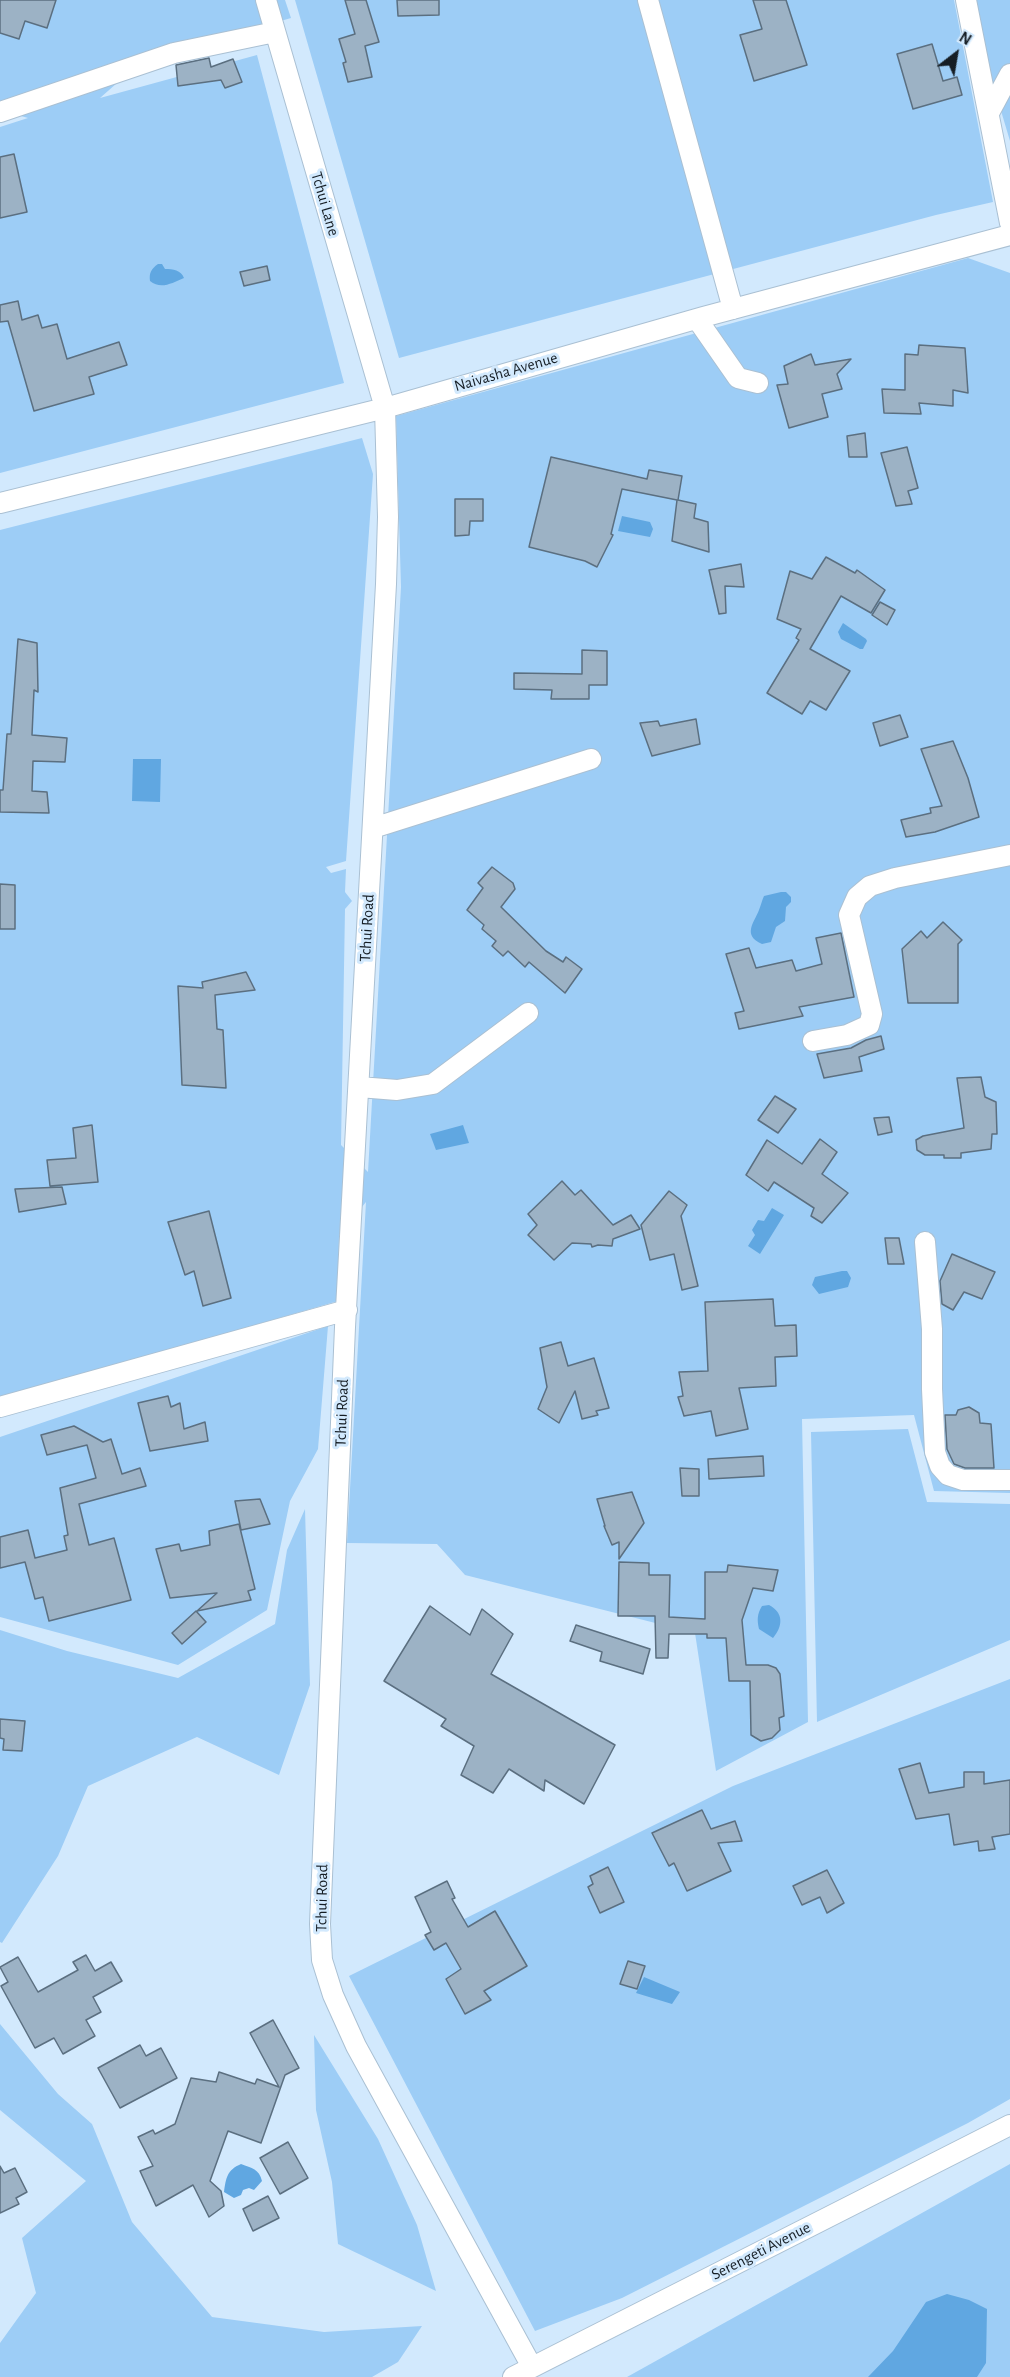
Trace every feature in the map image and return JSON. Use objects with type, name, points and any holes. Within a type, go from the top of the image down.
[{"type":"street","name":"Tchui Lane","points":[[266,0],[385,408]]},
{"type":"street","points":[[648,0],[733,309]]},
{"type":"street","points":[[966,0],[1010,223]]},
{"type":"street","points":[[0,112],[174,53],[275,32]]},
{"type":"street","points":[[989,113],[1010,74]]},
{"type":"street","name":"Naivasha Avenue","points":[[0,502],[385,408],[733,309],[1010,235]]},
{"type":"street","points":[[697,319],[738,378],[758,383]]},
{"type":"street","name":"Tchui Road","points":[[385,408],[386,584],[347,1310],[320,1924],[322,1959],[333,1995],[356,2046],[532,2367]]},
{"type":"street","points":[[372,828],[591,759]]},
{"type":"street","points":[[813,1041],[847,1035],[869,1025],[872,1014],[849,915],[857,897],[870,886],[895,878],[1010,855]]},
{"type":"street","points":[[359,1087],[397,1090],[433,1084],[528,1013]]},
{"type":"street","points":[[925,1242],[932,1329],[935,1452],[940,1466],[948,1475],[963,1480],[1010,1480]]},
{"type":"street","points":[[0,1407],[347,1310]]},
{"type":"street","name":"Serengeti Avenue","points":[[513,2377],[1010,2125]]},
{"type":"shaded area","points":[[0,0],[285,0],[291,18],[142,61],[100,98],[257,55],[344,383],[0,473],[0,127],[28,118],[0,110]]},
{"type":"shaded area","points":[[295,0],[954,0],[993,202],[936,215],[399,358]]},
{"type":"shaded area","points":[[968,0],[1010,0],[1010,141]]},
{"type":"shaded area","points":[[968,258],[1010,273],[1010,1493],[934,1491],[914,1415],[802,1419],[808,1722],[716,1771],[695,1633],[465,1575],[437,1544],[347,1543],[366,1202],[339,1235],[338,1301],[0,1399],[0,530],[362,438],[373,474],[346,861],[326,867],[331,873],[346,869],[345,892],[352,901],[345,909],[341,1145],[368,1172],[401,587],[396,416]]},
{"type":"shaded area","points":[[158,264],[162,264],[165,269],[179,272],[184,278],[167,285],[154,284],[150,281],[150,273]]},
{"type":"shaded area","points":[[622,516],[650,522],[653,529],[650,537],[618,531]]},
{"type":"shaded area","points":[[843,623],[866,639],[863,649],[841,639],[838,632]]},
{"type":"shaded area","points":[[133,759],[161,759],[160,802],[132,801]]},
{"type":"shaded area","points":[[786,892],[791,897],[791,902],[786,907],[785,921],[776,927],[771,942],[762,944],[752,937],[752,924],[764,896]]},
{"type":"shaded area","points":[[463,1125],[469,1143],[436,1150],[430,1134]]},
{"type":"shaded area","points":[[772,1208],[784,1215],[760,1254],[748,1246],[755,1235],[752,1230],[758,1220],[764,1221]]},
{"type":"shaded area","points":[[847,1271],[851,1278],[848,1287],[819,1294],[812,1285],[815,1277]]},
{"type":"shaded area","points":[[328,1326],[318,1449],[290,1501],[267,1610],[178,1665],[0,1617],[0,1437]]},
{"type":"shaded area","points":[[908,1429],[927,1502],[1010,1504],[1010,1640],[817,1722],[811,1432]]},
{"type":"shaded area","points":[[305,1509],[310,1685],[279,1775],[197,1737],[88,1786],[58,1856],[2,1943],[0,1942],[0,1630],[67,1651],[178,1678],[275,1624],[287,1550]]},
{"type":"shaded area","points":[[769,1605],[777,1612],[780,1620],[779,1629],[773,1638],[759,1629],[758,1623],[758,1614],[762,1606]]},
{"type":"shaded area","points":[[1010,1679],[1010,2099],[968,2123],[622,2298],[535,2331],[349,1976],[733,1786]]},
{"type":"shaded area","points":[[644,1977],[680,1992],[672,2004],[636,1993]]},
{"type":"shaded area","points":[[0,2024],[58,2094],[92,2124],[132,2222],[212,2317],[324,2332],[422,2326],[398,2362],[372,2377],[0,2377],[0,2343],[36,2293],[22,2238],[86,2181],[0,2110]]},
{"type":"shaded area","points":[[314,2035],[378,2139],[417,2225],[436,2291],[338,2244],[332,2182],[316,2110]]},
{"type":"shaded area","points":[[241,2164],[257,2171],[262,2181],[254,2190],[249,2188],[243,2190],[241,2195],[234,2198],[224,2192],[228,2175]]},
{"type":"shaded area","points":[[1010,2164],[1010,2377],[627,2377]]},
{"type":"shaded area","points":[[947,2294],[969,2300],[987,2309],[986,2363],[977,2377],[868,2377],[893,2351],[926,2302]]},
{"type":"building","points":[[0,0],[56,0],[47,28],[25,21],[19,39],[0,33]]},
{"type":"building","points":[[345,0],[366,0],[379,42],[365,46],[372,77],[348,82],[343,63],[346,62],[339,39],[355,34]]},
{"type":"building","points":[[397,0],[439,0],[439,15],[398,16]]},
{"type":"building","points":[[753,0],[786,0],[807,65],[754,81],[740,35],[762,29]]},
{"type":"building","points":[[932,44],[943,81],[957,77],[962,95],[913,109],[897,54]]},
{"type":"building","points":[[209,58],[211,67],[233,59],[242,82],[225,88],[221,80],[178,86],[176,65]]},
{"type":"building","points":[[14,154],[27,212],[0,218],[0,157]]},
{"type":"building","points":[[267,266],[270,280],[244,286],[240,272]]},
{"type":"building","points":[[18,301],[22,320],[38,315],[42,328],[57,324],[67,359],[119,342],[127,365],[89,377],[94,394],[34,411],[8,321],[0,322],[0,305]]},
{"type":"building","points":[[919,345],[965,348],[968,393],[953,390],[953,406],[919,403],[921,414],[884,413],[882,389],[905,390],[905,354],[918,355]]},
{"type":"building","points":[[811,354],[815,365],[851,359],[837,374],[842,389],[822,394],[828,417],[789,428],[777,385],[788,384],[784,366]]},
{"type":"building","points":[[865,433],[867,457],[849,457],[847,436]]},
{"type":"building","points":[[907,447],[918,488],[908,491],[912,504],[896,506],[881,453]]},
{"type":"building","points":[[551,457],[647,479],[649,470],[682,476],[678,500],[696,504],[694,518],[708,522],[709,552],[672,541],[677,500],[622,489],[611,534],[613,535],[597,567],[585,561],[529,547]]},
{"type":"building","points":[[455,499],[483,499],[483,521],[470,521],[469,535],[455,536]]},
{"type":"building","points":[[826,557],[855,573],[857,570],[885,590],[871,613],[841,596],[810,649],[850,671],[826,710],[810,701],[802,714],[767,693],[799,640],[796,638],[801,629],[777,619],[790,571],[812,579]]},
{"type":"building","points":[[741,564],[744,587],[725,586],[726,613],[719,614],[709,570]]},
{"type":"building","points":[[880,602],[895,610],[887,625],[872,615]]},
{"type":"building","points":[[18,639],[37,643],[38,692],[34,690],[32,735],[67,738],[65,762],[33,761],[32,791],[47,792],[49,813],[0,812],[0,790],[3,790],[7,734],[11,734]]},
{"type":"building","points":[[582,650],[607,651],[607,685],[589,685],[589,699],[551,699],[552,690],[514,689],[514,673],[582,674]]},
{"type":"building","points":[[900,715],[908,737],[880,746],[873,723]]},
{"type":"building","points":[[696,719],[700,744],[652,756],[640,723],[658,721],[660,726]]},
{"type":"building","points":[[953,741],[968,778],[979,817],[935,832],[906,837],[901,820],[931,813],[930,808],[942,806],[921,749]]},
{"type":"building","points":[[492,867],[513,883],[515,889],[501,907],[546,951],[563,962],[566,957],[582,969],[565,993],[529,962],[525,967],[508,951],[503,956],[492,946],[496,941],[482,929],[484,925],[467,910],[483,888],[478,883]]},
{"type":"building","points":[[0,884],[15,885],[15,929],[0,929]]},
{"type":"building","points":[[943,922],[962,940],[958,944],[958,1003],[908,1003],[902,949],[921,931],[927,938]]},
{"type":"building","points":[[841,933],[854,997],[799,1007],[803,1016],[739,1029],[735,1013],[744,1011],[726,954],[749,948],[756,968],[792,960],[796,971],[822,964],[816,938]]},
{"type":"building","points":[[246,972],[255,990],[215,995],[217,1029],[223,1030],[226,1088],[182,1085],[178,986],[203,988],[202,982]]},
{"type":"building","points":[[881,1036],[884,1049],[859,1057],[862,1071],[824,1078],[817,1054],[851,1048],[866,1040]]},
{"type":"building","points":[[981,1077],[985,1097],[996,1102],[997,1134],[992,1134],[991,1149],[961,1153],[961,1158],[925,1155],[917,1150],[916,1140],[923,1136],[964,1128],[957,1078]]},
{"type":"building","points":[[775,1096],[796,1109],[778,1133],[758,1120]]},
{"type":"building","points":[[889,1117],[892,1132],[878,1135],[874,1118]]},
{"type":"building","points":[[92,1125],[98,1182],[50,1186],[47,1160],[76,1158],[73,1128]]},
{"type":"building","points":[[820,1139],[837,1152],[822,1174],[848,1193],[822,1223],[811,1216],[814,1208],[774,1182],[768,1191],[746,1175],[767,1140],[802,1164]]},
{"type":"building","points":[[562,1181],[575,1195],[581,1190],[613,1225],[631,1215],[640,1229],[613,1239],[612,1246],[592,1247],[591,1244],[572,1243],[554,1260],[528,1235],[537,1225],[528,1214]]},
{"type":"building","points":[[62,1187],[66,1204],[19,1212],[15,1189]]},
{"type":"building","points":[[669,1191],[687,1205],[681,1216],[698,1286],[682,1290],[674,1254],[650,1260],[641,1225]]},
{"type":"building","points":[[209,1211],[231,1298],[203,1306],[194,1271],[185,1275],[168,1222]]},
{"type":"building","points":[[885,1238],[899,1238],[904,1264],[888,1264]]},
{"type":"building","points":[[952,1254],[995,1272],[982,1299],[964,1292],[953,1310],[942,1304],[940,1281]]},
{"type":"building","points":[[773,1299],[775,1326],[796,1325],[797,1356],[775,1357],[776,1386],[739,1388],[748,1429],[716,1436],[711,1411],[684,1416],[678,1397],[683,1396],[679,1372],[708,1371],[705,1302]]},
{"type":"building","points":[[561,1342],[568,1366],[594,1358],[609,1408],[596,1411],[598,1415],[582,1419],[575,1391],[559,1423],[538,1409],[547,1387],[540,1348]]},
{"type":"building","points":[[168,1396],[171,1407],[180,1403],[184,1429],[205,1422],[208,1441],[150,1451],[138,1403]]},
{"type":"building","points":[[969,1407],[979,1413],[980,1423],[991,1424],[994,1468],[965,1468],[954,1464],[947,1449],[945,1415],[956,1415],[958,1410]]},
{"type":"building","points":[[74,1426],[103,1442],[111,1439],[122,1474],[140,1468],[146,1486],[79,1504],[89,1545],[114,1538],[131,1600],[49,1621],[43,1597],[35,1599],[25,1562],[0,1568],[0,1537],[28,1530],[35,1558],[67,1550],[64,1536],[68,1535],[60,1488],[96,1478],[87,1445],[47,1455],[41,1435]]},
{"type":"building","points":[[763,1456],[764,1476],[709,1479],[708,1459]]},
{"type":"building","points":[[680,1468],[699,1469],[699,1496],[682,1496]]},
{"type":"building","points":[[632,1492],[644,1523],[619,1559],[619,1542],[612,1545],[597,1499]]},
{"type":"building","points":[[260,1499],[270,1524],[241,1530],[235,1501]]},
{"type":"building","points":[[239,1524],[255,1589],[248,1591],[251,1600],[197,1611],[217,1593],[170,1598],[156,1549],[179,1544],[181,1551],[210,1545],[209,1531]]},
{"type":"building","points":[[619,1562],[649,1563],[649,1575],[670,1575],[669,1617],[705,1619],[705,1572],[727,1572],[728,1565],[778,1570],[773,1591],[753,1588],[742,1620],[746,1665],[768,1665],[776,1668],[780,1674],[784,1716],[779,1718],[780,1730],[772,1738],[761,1741],[751,1735],[750,1681],[729,1681],[726,1638],[707,1638],[707,1634],[669,1634],[668,1658],[656,1658],[655,1616],[618,1616]]},
{"type":"building","points":[[430,1606],[470,1635],[482,1609],[513,1634],[491,1674],[615,1745],[584,1804],[545,1780],[544,1791],[509,1769],[493,1793],[461,1775],[474,1746],[441,1726],[446,1719],[384,1681]]},
{"type":"building","points":[[196,1611],[206,1622],[182,1644],[172,1633]]},
{"type":"building","points":[[576,1625],[650,1649],[643,1674],[600,1661],[602,1652],[570,1641]]},
{"type":"building","points":[[0,1719],[25,1721],[22,1751],[3,1750],[4,1739],[0,1738]]},
{"type":"building","points":[[920,1763],[929,1793],[964,1787],[964,1772],[984,1772],[984,1784],[1010,1780],[1010,1834],[992,1837],[995,1849],[979,1851],[978,1841],[954,1845],[949,1814],[916,1819],[899,1769]]},
{"type":"building","points":[[702,1810],[711,1829],[735,1821],[742,1841],[718,1843],[731,1871],[687,1891],[674,1863],[669,1866],[652,1833]]},
{"type":"building","points":[[608,1867],[624,1902],[600,1913],[588,1887],[593,1884],[590,1876]]},
{"type":"building","points":[[827,1870],[844,1903],[827,1913],[820,1897],[802,1905],[793,1886]]},
{"type":"building","points":[[447,1881],[455,1898],[452,1899],[468,1927],[495,1911],[527,1966],[484,1991],[491,2000],[465,2014],[446,1979],[461,1969],[446,1943],[434,1950],[425,1935],[431,1932],[415,1897]]},
{"type":"building","points":[[86,1955],[95,1971],[111,1962],[122,1981],[93,1997],[101,2012],[86,2020],[95,2036],[63,2054],[54,2038],[35,2048],[1,1986],[8,1982],[0,1967],[18,1957],[38,1992],[78,1970],[73,1962]]},
{"type":"building","points":[[628,1961],[645,1966],[637,1989],[620,1984]]},
{"type":"building","points":[[273,2020],[299,2068],[285,2075],[261,2143],[228,2131],[210,2181],[221,2191],[224,2206],[209,2217],[193,2185],[156,2206],[140,2171],[153,2166],[138,2137],[153,2130],[155,2134],[175,2124],[191,2078],[216,2082],[219,2072],[255,2084],[257,2079],[279,2087],[250,2033]]},
{"type":"building","points":[[140,2045],[146,2056],[161,2048],[177,2078],[120,2108],[98,2068]]},
{"type":"building","points":[[288,2142],[308,2178],[280,2194],[260,2158]]},
{"type":"building","points":[[0,2166],[4,2173],[15,2168],[27,2192],[16,2198],[19,2204],[0,2213]]},
{"type":"building","points":[[268,2196],[279,2218],[253,2231],[243,2209]]}]
